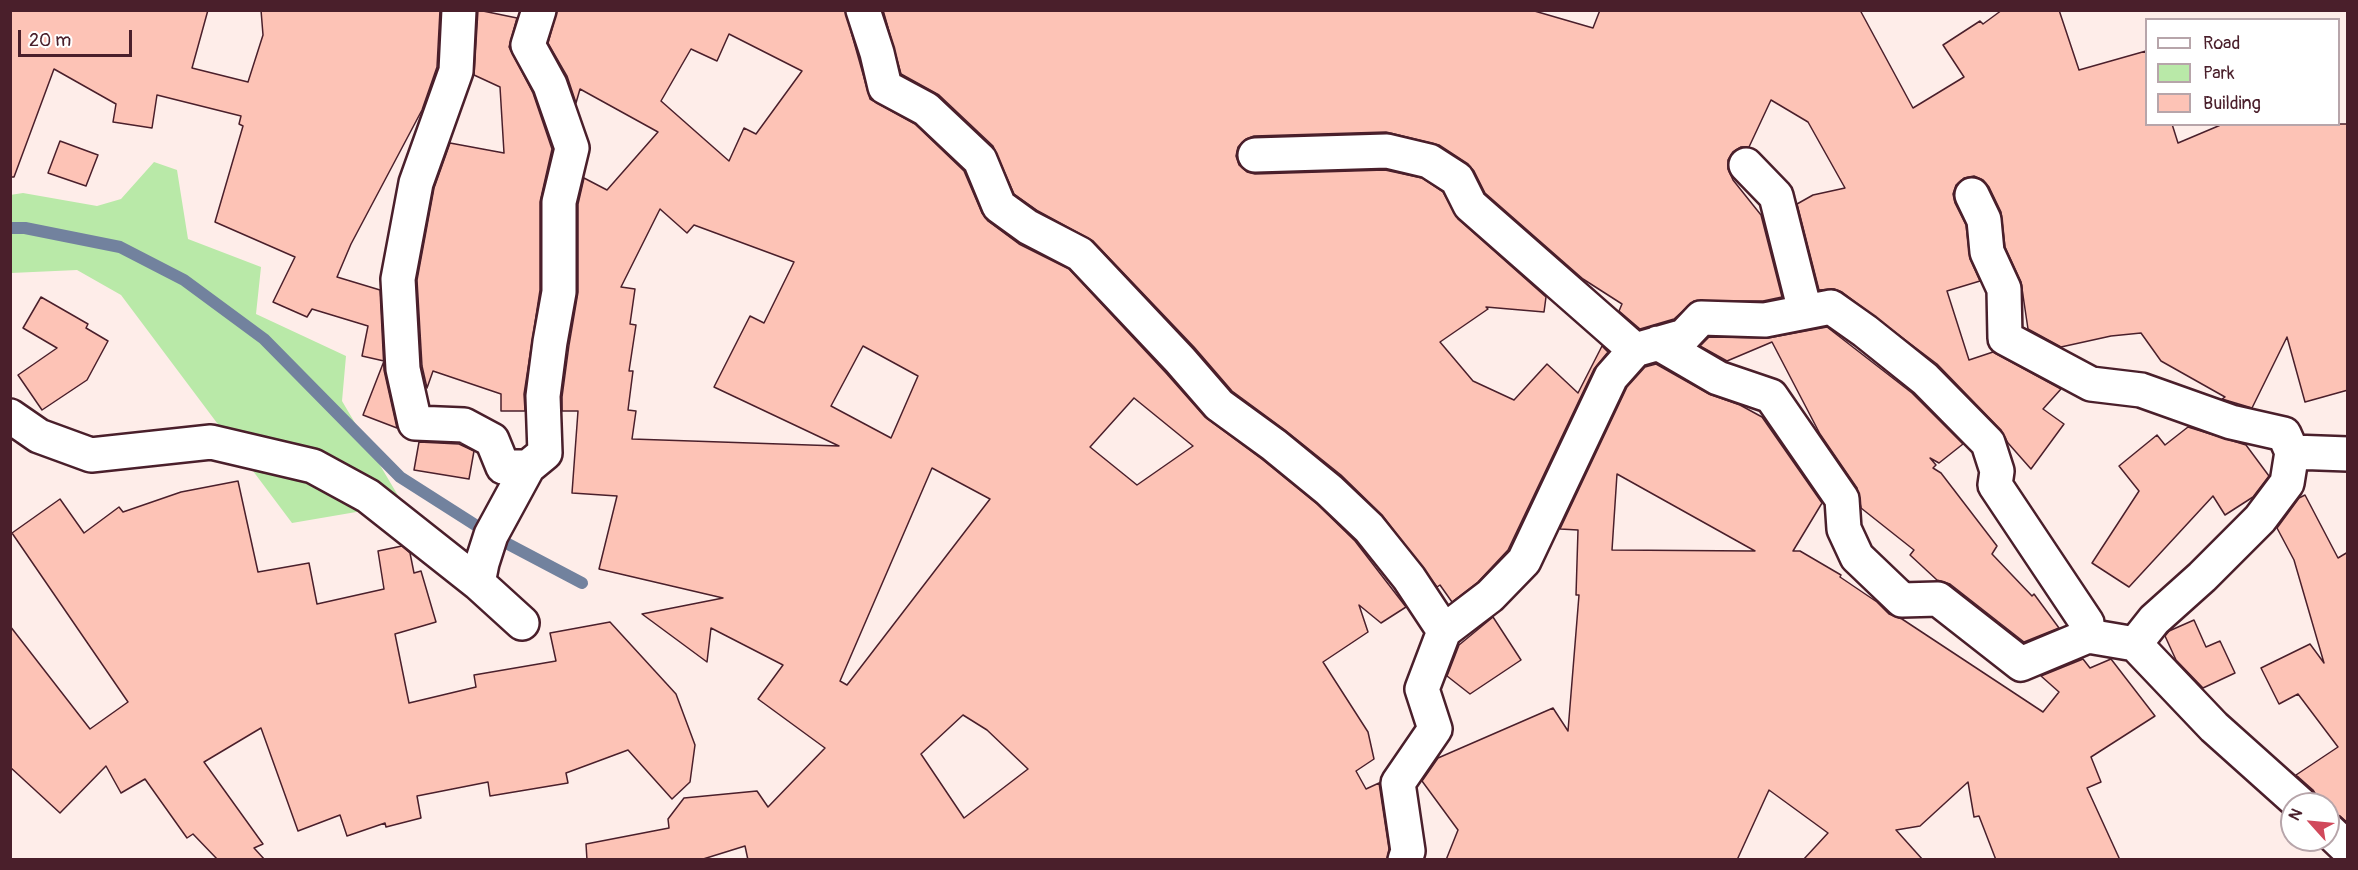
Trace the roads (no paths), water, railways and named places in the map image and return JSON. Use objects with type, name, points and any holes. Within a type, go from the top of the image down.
[{"type":"street","points":[[459,10],[456,71],[416,183],[398,279],[403,369],[416,423],[464,425],[492,440],[503,467],[528,467]]},
{"type":"street","points":[[478,583],[491,535],[528,467],[544,453],[543,396],[559,292],[559,202],[572,147],[550,85],[528,45],[515,10]]},
{"type":"street","points":[[528,45],[538,10]]},
{"type":"street","points":[[863,10],[885,87],[926,109],[980,160],[999,206],[1028,227],[1080,254],[1219,405],[1320,483],[1369,528],[1409,578],[1444,631]]},
{"type":"street","points":[[1255,155],[1387,151],[1430,161],[1457,179],[1470,205],[1646,347],[1718,378],[1771,396],[1842,499],[1844,529],[1857,557],[1902,600],[1938,599],[2021,664],[2088,636],[2135,644],[2214,727],[2287,792]]},
{"type":"street","points":[[1746,165],[1776,196],[1805,311]]},
{"type":"street","points":[[1972,195],[1984,220],[1987,252],[2004,289],[2005,338],[2091,384],[2141,390],[2231,422],[2284,434],[2292,452],[2287,483],[2260,519],[2202,578],[2154,620],[2135,644]]},
{"type":"street","points":[[1406,860],[1408,851],[1398,783],[1435,729],[1422,690],[1444,631],[1490,596],[1524,561],[1611,377],[1646,347],[1684,336],[1701,318],[1765,320],[1832,307],[1925,379],[1988,443],[1997,471],[1995,485],[2086,623],[2088,636]]},
{"type":"street","points":[[10,416],[39,436],[91,455],[211,442],[313,466],[368,496],[478,583],[522,623]]},
{"type":"street","points":[[2292,452],[2348,453]]},
{"type":"waterway","points":[[10,228],[25,228],[120,247],[184,280],[264,339],[400,477],[491,535],[582,583]]}]
